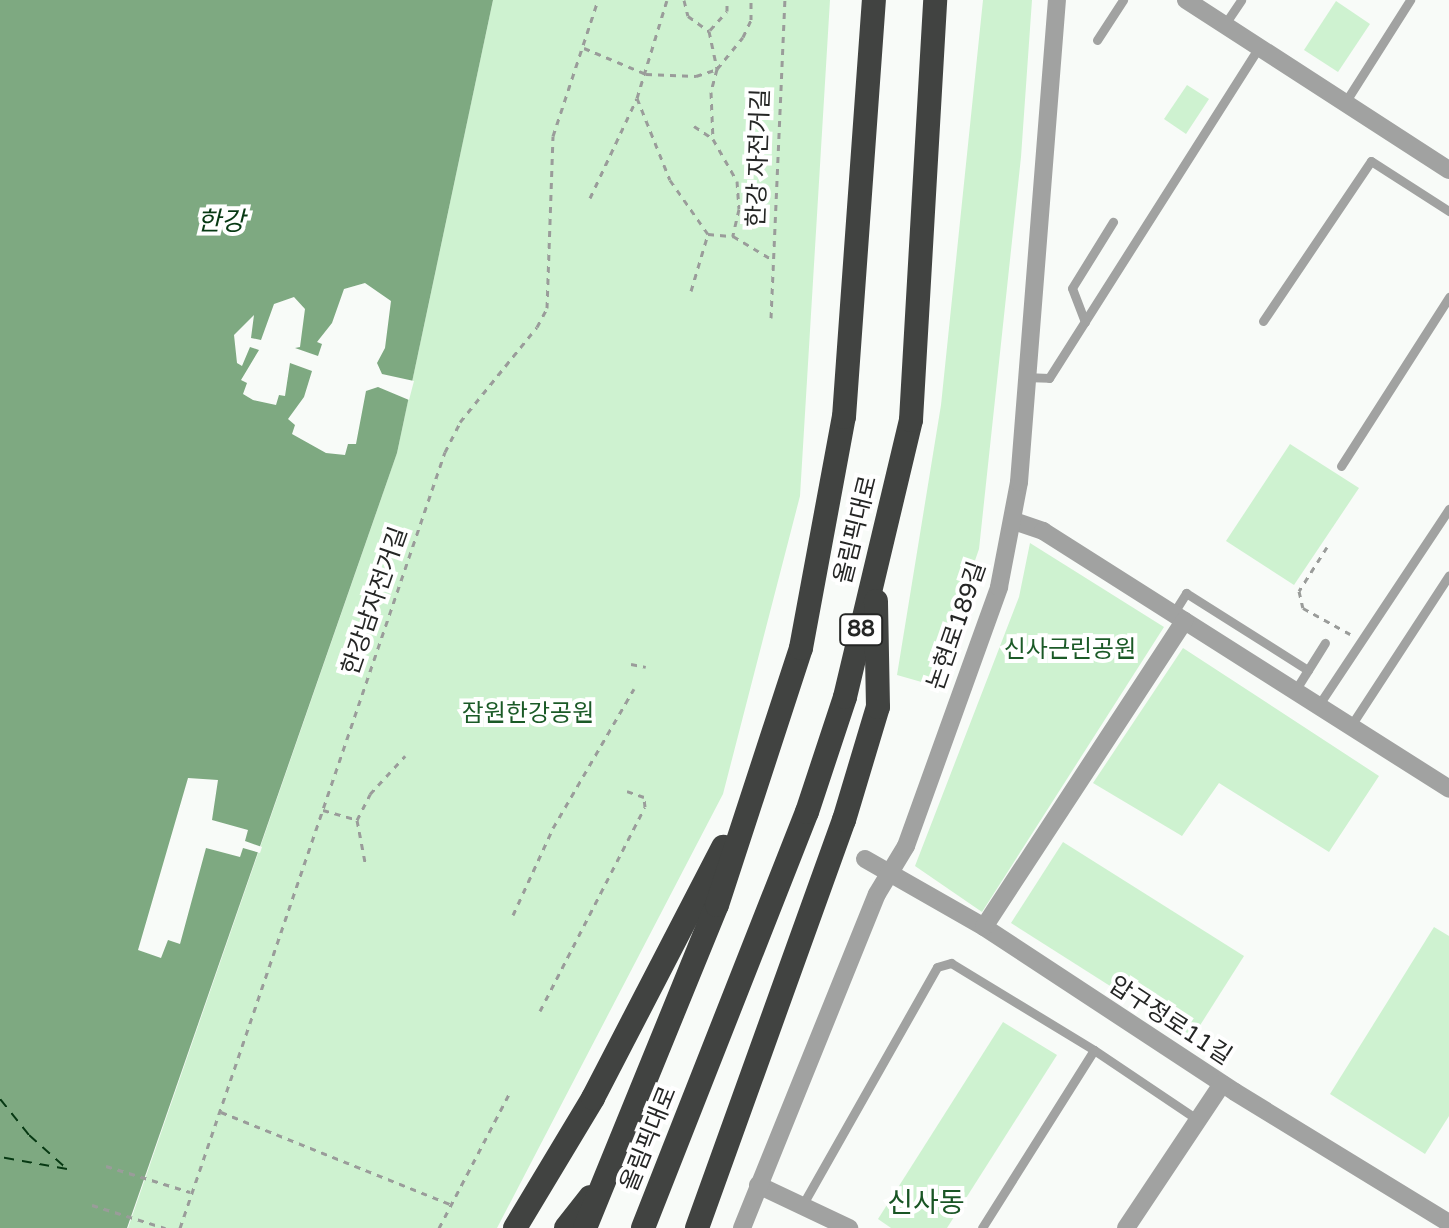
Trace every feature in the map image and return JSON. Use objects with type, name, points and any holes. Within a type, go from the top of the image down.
[{"type":"highway","name":"올림픽대로","points":[[585,1228],[717,905],[801,648],[844,417],[874,0]]},
{"type":"highway","name":"올림픽대로","points":[[643,1228],[807,812],[845,697],[911,420],[932,29],[937,0]]},
{"type":"highway","points":[[697,1228],[844,820],[878,707],[876,565]]},
{"type":"highway","points":[[515,1228],[593,1098],[752,792]]},
{"type":"highway","points":[[566,1228],[602,1183]]},
{"type":"street","name":"논현로189길","points":[[742,1228],[877,894],[892,873],[999,587],[1014,521],[1057,0]]},
{"type":"street","points":[[1186,0],[1449,170]]},
{"type":"street","points":[[1014,521],[1043,531],[1449,789]]},
{"type":"street","points":[[984,927],[1178,617]]},
{"type":"street","name":"압구정로11길","points":[[865,859],[984,927],[1222,1084],[1449,1223]]},
{"type":"street","points":[[1126,1228],[1222,1084]]},
{"type":"street","points":[[758,1185],[849,1228]]},
{"type":"lane","points":[[1097,40],[1123,0]]},
{"type":"lane","points":[[1225,24],[1241,0]]},
{"type":"lane","points":[[1346,101],[1410,0]]},
{"type":"lane","points":[[1024,377],[1049,378],[1260,46]]},
{"type":"lane","points":[[1263,321],[1371,161],[1449,211]]},
{"type":"lane","points":[[1085,322],[1072,288],[1113,222]]},
{"type":"lane","points":[[1341,466],[1449,297]]},
{"type":"lane","points":[[1318,706],[1449,509]]},
{"type":"lane","points":[[1350,727],[1449,575]]},
{"type":"lane","points":[[1178,617],[1186,593],[1308,670]]},
{"type":"lane","points":[[1295,691],[1325,643]]},
{"type":"lane","points":[[803,1204],[937,967],[951,963],[1094,1050],[1198,1120]]},
{"type":"lane","points":[[982,1228],[1094,1050]]},
{"type":"path","name":"한강남자전거길","points":[[180,1228],[450,440],[537,327],[547,308],[553,136],[598,0]]},
{"type":"path","points":[[590,198],[637,98],[667,0]]},
{"type":"path","points":[[684,0],[688,16],[709,31],[717,69]]},
{"type":"path","points":[[709,31],[727,11],[727,0]]},
{"type":"path","points":[[713,139],[711,92],[717,69],[743,37],[751,20],[751,0]]},
{"type":"path","name":"한강 자전거길","points":[[771,318],[785,0]]},
{"type":"path","points":[[583,47],[646,74],[669,79],[717,69]]},
{"type":"path","points":[[637,98],[670,180],[708,234]]},
{"type":"path","points":[[694,126],[713,139],[737,181],[733,236]]},
{"type":"path","points":[[708,234],[733,236],[773,260]]},
{"type":"path","points":[[691,291],[708,234]]},
{"type":"path","points":[[1327,547],[1299,591],[1303,608],[1353,636]]},
{"type":"path","points":[[631,664],[646,667]]},
{"type":"path","points":[[513,915],[553,828],[587,775],[634,689]]},
{"type":"path","points":[[365,862],[357,820],[370,794],[405,756]]},
{"type":"path","points":[[579,772],[587,775]]},
{"type":"path","points":[[540,1011],[645,807],[644,797],[627,791]]},
{"type":"path","points":[[323,810],[357,820]]},
{"type":"path","points":[[439,1228],[510,1092]]},
{"type":"path","points":[[221,1112],[452,1205]]},
{"type":"path","points":[[106,1166],[192,1193]]},
{"type":"path","points":[[92,1205],[165,1228]]},
{"type":"green space","name":"잠원한강공원","points":[[493,0],[830,0],[800,496],[723,794],[497,1228],[128,1228],[397,453]]},
{"type":"green space","points":[[983,0],[1032,0],[1021,157],[979,549],[932,685],[897,675],[941,405]]},
{"type":"green space","points":[[1336,1],[1370,24],[1338,72],[1304,50]]},
{"type":"green space","points":[[1187,85],[1209,99],[1186,134],[1164,119]]},
{"type":"green space","points":[[1290,444],[1359,488],[1294,585],[1226,541]]},
{"type":"green space","name":"신사근린공원","points":[[1030,543],[1164,627],[982,912],[915,866],[1019,597]]},
{"type":"green space","points":[[1183,648],[1379,776],[1329,852],[1219,783],[1182,836],[1093,783]]},
{"type":"green space","points":[[1063,842],[1244,956],[1192,1038],[1011,923]]},
{"type":"green space","points":[[1434,927],[1449,936],[1449,1116],[1425,1154],[1330,1094]]},
{"type":"green space","points":[[1003,1022],[1057,1055],[947,1228],[891,1228],[878,1219]]},
{"type":"water","name":"한강","points":[[0,0],[493,0],[397,453],[127,1228],[0,1228]]},
{"type":"pier","points":[[365,283],[391,301],[385,348],[377,363],[382,374],[414,381],[409,400],[378,387],[366,391],[356,444],[348,444],[345,455],[326,453],[292,434],[295,425],[288,419],[304,397],[312,371],[290,363],[285,396],[279,395],[276,405],[253,400],[243,394],[247,383],[241,380],[259,350],[250,347],[242,366],[237,363],[234,335],[254,315],[251,338],[261,340],[274,304],[294,297],[305,309],[300,347],[295,348],[318,356],[322,344],[317,342],[332,323],[344,289]]},
{"type":"pier","points":[[188,778],[218,780],[212,820],[248,830],[245,841],[262,847],[260,853],[243,848],[240,857],[206,848],[180,944],[168,940],[161,958],[138,950]]},
{"type":"ferry route","points":[[0,1099],[29,1135],[67,1169],[0,1157]]},
{"type":"district","name":"신사동","points":[[926,1203]]}]
